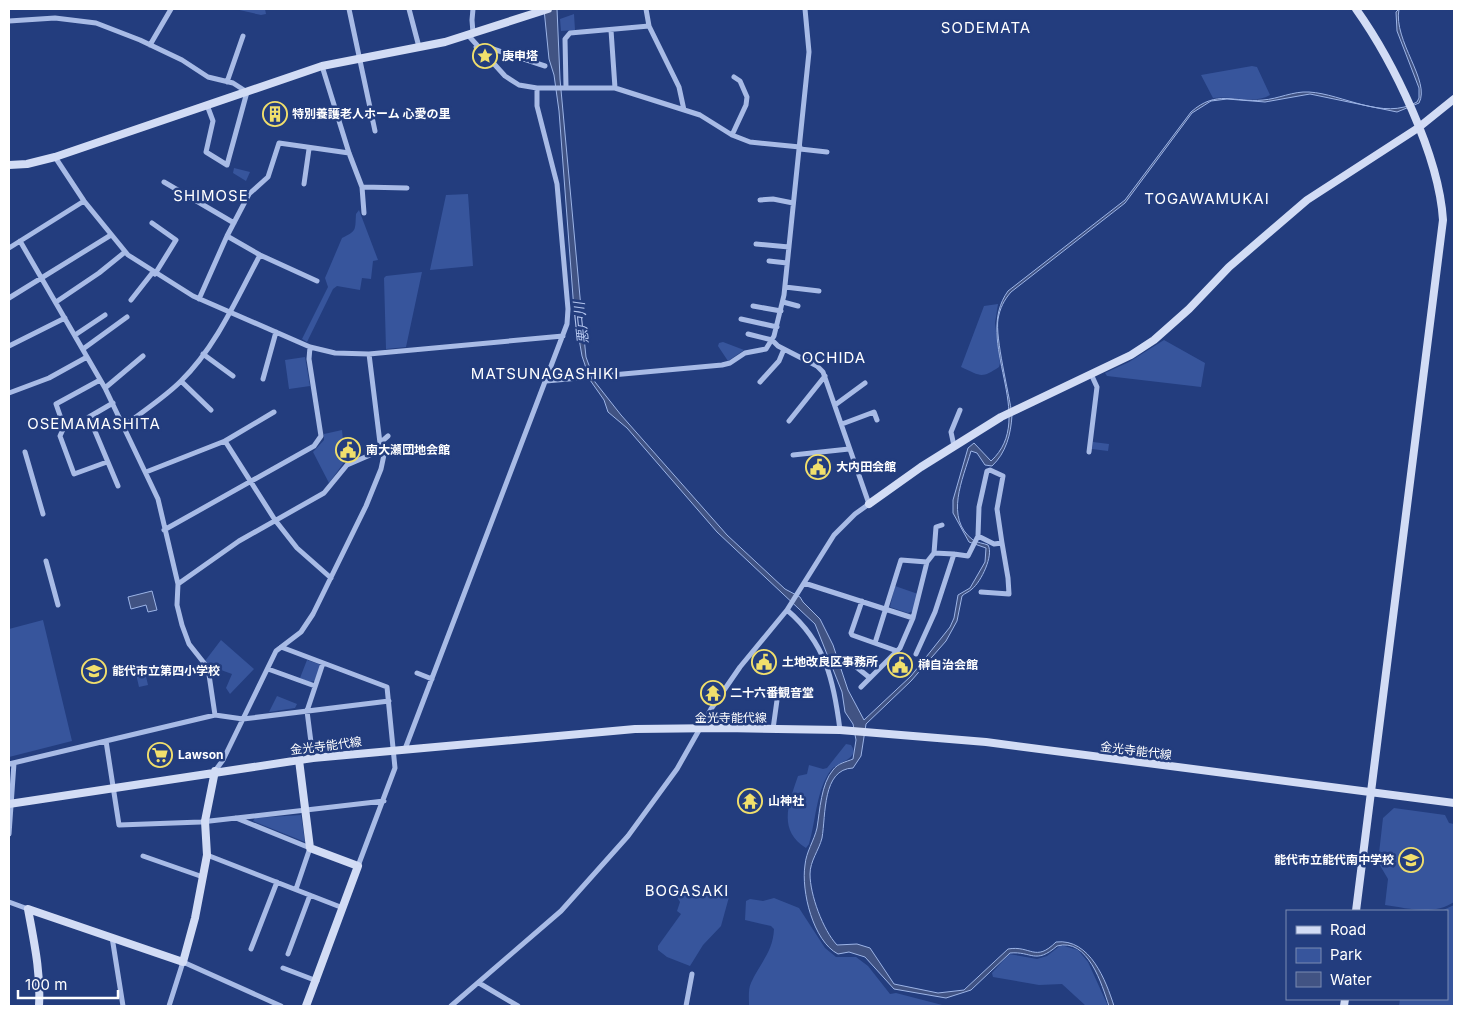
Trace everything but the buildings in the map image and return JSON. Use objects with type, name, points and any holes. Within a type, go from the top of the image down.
[{"type":"street","points":[[150,45],[171,9]]},
{"type":"street","points":[[349,9],[375,131]]},
{"type":"street","points":[[409,9],[418,47]]},
{"type":"street","points":[[473,9],[470,34],[476,47],[505,76],[519,85],[537,88],[615,88],[700,115],[732,135],[750,142],[827,152]]},
{"type":"street","points":[[9,165],[27,164],[55,157],[322,66],[358,57],[418,47],[470,34],[548,9]]},
{"type":"street","points":[[646,9],[649,26],[684,101],[684,110]]},
{"type":"street","points":[[546,381],[727,365],[745,353],[766,349],[777,327],[785,286],[809,52],[805,9]]},
{"type":"street","points":[[1356,9],[1382,48],[1418,128],[1442,201],[1442,238],[1356,910]]},
{"type":"street","points":[[9,21],[55,18],[76,19],[116,30],[182,60],[208,77],[227,82],[247,92]]},
{"type":"street","points":[[566,88],[565,39],[570,33],[649,26]]},
{"type":"street","points":[[611,30],[615,88]]},
{"type":"street","points":[[227,82],[243,36]]},
{"type":"street","points":[[476,47],[490,48],[544,66]]},
{"type":"street","points":[[322,66],[349,153],[362,187],[364,212]]},
{"type":"street","points":[[732,135],[746,105],[747,97],[740,81],[734,77]]},
{"type":"street","points":[[405,749],[546,381],[562,336],[568,309],[558,193],[536,106],[537,88]]},
{"type":"street","points":[[207,105],[213,121],[206,152],[227,165],[247,92]]},
{"type":"street","points":[[451,1006],[561,912],[624,842],[661,793],[701,729],[711,708],[740,667],[787,610],[834,534],[854,514],[954,446],[1001,417],[1131,354],[1154,340],[1189,309],[1229,267],[1307,200],[1418,128],[1454,99]]},
{"type":"street","points":[[199,298],[227,236],[249,194],[268,177],[278,143],[309,149],[349,153]]},
{"type":"street","points":[[304,184],[309,149]]},
{"type":"street","points":[[55,157],[84,201],[125,252],[154,273],[199,298],[229,313],[310,347],[334,353],[369,354],[562,336]]},
{"type":"street","points":[[164,182],[234,223]]},
{"type":"street","points":[[362,187],[408,188]]},
{"type":"street","points":[[760,200],[773,199],[793,203]]},
{"type":"street","points":[[9,248],[84,201]]},
{"type":"street","points":[[131,300],[154,273],[176,240],[152,223]]},
{"type":"street","points":[[9,298],[111,235]]},
{"type":"street","points":[[227,236],[260,254],[318,281]]},
{"type":"street","points":[[20,241],[105,388],[158,499],[178,584],[177,605],[182,625],[188,644],[208,668],[215,715]]},
{"type":"street","points":[[756,244],[789,247]]},
{"type":"street","points":[[56,302],[99,273],[125,252]]},
{"type":"street","points":[[124,426],[181,381],[203,354],[229,313],[260,254]]},
{"type":"street","points":[[769,261],[787,263]]},
{"type":"street","points":[[785,286],[819,291]]},
{"type":"street","points":[[783,302],[798,306]]},
{"type":"street","points":[[753,306],[781,311]]},
{"type":"street","points":[[75,335],[105,315]]},
{"type":"street","points":[[83,349],[127,317]]},
{"type":"street","points":[[9,346],[65,318]]},
{"type":"street","points":[[741,319],[777,327]]},
{"type":"street","points":[[263,379],[276,332]]},
{"type":"street","points":[[748,334],[772,340],[773,343],[817,366],[825,376],[869,504]]},
{"type":"street","points":[[164,530],[314,446],[321,436],[309,359],[310,347]]},
{"type":"street","points":[[760,382],[779,361],[784,349]]},
{"type":"street","points":[[203,354],[233,376]]},
{"type":"street","points":[[178,584],[239,541],[324,493],[347,465],[377,452],[380,443],[369,354]]},
{"type":"street","points":[[105,388],[143,356]]},
{"type":"street","points":[[9,393],[49,378],[87,357]]},
{"type":"street","points":[[1089,452],[1097,386],[1091,374]]},
{"type":"street","points":[[789,421],[825,376]]},
{"type":"street","points":[[100,380],[56,404],[64,427],[60,436],[74,474],[107,462]]},
{"type":"street","points":[[181,381],[211,410]]},
{"type":"street","points":[[835,405],[865,383]]},
{"type":"street","points":[[113,403],[89,417],[118,486]]},
{"type":"street","points":[[954,446],[951,432],[960,410]]},
{"type":"street","points":[[146,472],[225,440],[274,412]]},
{"type":"street","points":[[842,424],[874,412],[877,420]]},
{"type":"street","points":[[380,443],[388,436]]},
{"type":"street","points":[[225,440],[275,520],[297,548],[331,578]]},
{"type":"street","points":[[171,1006],[203,877],[207,854],[206,821],[214,771],[243,719],[276,652],[301,632],[313,614],[381,469],[385,450],[380,443]]},
{"type":"street","points":[[792,455],[849,448]]},
{"type":"street","points":[[25,452],[44,514]]},
{"type":"street","points":[[934,553],[968,556],[977,537],[979,507],[987,471],[990,470],[1003,476],[997,509],[1009,594],[981,592]]},
{"type":"street","points":[[861,687],[897,651],[913,618],[928,562],[934,553],[936,527],[942,525]]},
{"type":"street","points":[[977,537],[994,544],[1002,543]]},
{"type":"street","points":[[916,654],[935,612],[954,554]]},
{"type":"street","points":[[875,643],[902,560],[928,562]]},
{"type":"street","points":[[46,561],[58,605]]},
{"type":"street","points":[[804,583],[913,618]]},
{"type":"street","points":[[862,601],[851,633],[897,651]]},
{"type":"street","points":[[787,610],[802,622],[817,642],[836,698],[840,730]]},
{"type":"street","points":[[281,648],[387,687],[395,768],[306,1006]]},
{"type":"street","points":[[313,758],[307,711],[323,663]]},
{"type":"street","points":[[855,666],[870,678]]},
{"type":"street","points":[[268,668],[315,686]]},
{"type":"street","points":[[417,673],[432,679]]},
{"type":"street","points":[[773,729],[778,693]]},
{"type":"street","points":[[9,834],[11,764],[215,715],[243,719],[389,701]]},
{"type":"street","name":"金光寺能代線","points":[[10,803],[214,771],[393,750],[635,729],[773,729],[840,730],[986,742],[1372,794],[1454,803]]},
{"type":"street","points":[[106,741],[119,825],[206,821],[384,801]]},
{"type":"street","points":[[296,890],[310,848],[299,760]]},
{"type":"street","points":[[235,817],[358,866]]},
{"type":"street","points":[[207,854],[344,908]]},
{"type":"street","points":[[143,856],[203,877]]},
{"type":"street","points":[[251,949],[277,882]]},
{"type":"street","points":[[288,954],[310,895]]},
{"type":"street","points":[[9,902],[183,962],[272,1004],[281,1006]]},
{"type":"street","points":[[28,909],[38,959],[39,1006]]},
{"type":"street","points":[[112,937],[123,1006]]},
{"type":"street","points":[[283,968],[316,981]]},
{"type":"street","points":[[686,1006],[692,974]]},
{"type":"street","points":[[479,983],[518,1006]]},
{"type":"green space","points":[[235,9],[265,9],[266,14],[261,15]]},
{"type":"green space","points":[[574,14],[575,30],[561,31],[560,19]]},
{"type":"green space","points":[[1252,66],[1257,67],[1270,95],[1264,98],[1250,100],[1213,98],[1201,75]]},
{"type":"green space","points":[[234,168],[250,172],[246,181],[233,173]]},
{"type":"green space","points":[[468,194],[473,266],[430,270],[446,195]]},
{"type":"green space","points":[[359,210],[378,260],[373,261],[371,279],[362,278],[360,290],[337,286],[333,289],[307,342],[302,339],[328,287],[325,278],[342,238],[353,232],[356,224],[356,214]]},
{"type":"green space","points":[[422,272],[406,347],[386,349],[384,278],[386,276]]},
{"type":"green space","points":[[998,304],[995,323],[999,367],[984,375],[977,374],[961,367],[984,306]]},
{"type":"green space","points":[[1164,340],[1205,363],[1201,387],[1107,376],[1105,373],[1129,362]]},
{"type":"green space","points":[[723,342],[744,350],[728,361],[718,346],[719,343]]},
{"type":"green space","points":[[305,357],[310,386],[289,389],[285,360]]},
{"type":"green space","points":[[342,430],[345,461],[329,483],[313,452],[324,440],[324,434]]},
{"type":"green space","points":[[1093,442],[1109,444],[1108,451],[1092,449]]},
{"type":"green space","points":[[895,586],[918,594],[914,611],[908,613],[890,607]]},
{"type":"green space","points":[[43,620],[72,741],[9,757],[9,629]]},
{"type":"green space","points":[[221,640],[254,669],[230,694],[226,688],[232,674],[210,666],[205,661]]},
{"type":"green space","points":[[307,660],[319,664],[320,668],[315,681],[310,682],[300,678]]},
{"type":"green space","points":[[145,672],[148,685],[139,687],[136,674]]},
{"type":"green space","points":[[277,696],[297,704],[295,708],[269,712]]},
{"type":"green space","points":[[846,744],[851,745],[853,754],[847,760],[834,767],[826,778],[819,796],[809,844],[806,848],[791,833],[788,824],[791,796],[798,776],[807,774],[809,765],[823,769],[827,768]]},
{"type":"green space","name":"能代市立能代南中学校","points":[[1394,808],[1445,815],[1449,823],[1454,824],[1454,902],[1438,909],[1429,910],[1385,905],[1388,879],[1378,862],[1383,818]]},
{"type":"green space","points":[[301,815],[305,842],[253,821],[255,818]]},
{"type":"green space","points":[[696,887],[728,894],[729,897],[721,926],[703,945],[690,966],[667,957],[658,950],[658,946],[681,914],[677,911],[680,902],[677,897]]},
{"type":"green space","points":[[774,898],[799,908],[825,948],[836,957],[856,957],[868,966],[890,994],[896,993],[946,1006],[749,1006],[750,985],[769,951],[774,929],[771,926],[745,920],[746,901],[750,899],[763,901]]},
{"type":"green space","points":[[1454,905],[1454,1006],[1399,1006],[1400,1000],[1448,1000],[1448,910],[1443,910]]},
{"type":"green space","points":[[1061,945],[1078,950],[1088,962],[1108,1006],[1086,1006],[1062,984],[1039,985],[993,977],[992,973],[1009,954],[1037,959],[1047,956]]},
{"type":"water","name":"悪戸川","points":[[544,9],[557,9],[560,79],[581,308],[586,357],[595,382],[621,415],[727,535],[785,589],[800,597],[820,619],[833,645],[848,690],[864,720],[911,676],[950,627],[954,618],[958,595],[970,588],[985,562],[986,548],[969,542],[953,513],[953,500],[968,448],[974,443],[991,461],[1004,443],[1009,423],[1008,401],[999,355],[998,322],[1000,352],[1012,415],[1007,443],[1001,455],[992,466],[985,465],[977,453],[971,451],[958,498],[959,521],[964,531],[973,540],[988,545],[988,561],[983,575],[976,586],[962,596],[957,621],[946,641],[911,681],[866,724],[861,756],[853,768],[843,770],[836,776],[831,785],[825,806],[822,838],[810,869],[812,892],[822,921],[837,945],[857,944],[870,948],[894,984],[938,993],[964,990],[1008,949],[1016,948],[1038,952],[1049,948],[1056,942],[1068,943],[1078,947],[1095,963],[1114,1006],[1109,1006],[1098,975],[1085,955],[1068,945],[1057,946],[1050,952],[1038,956],[1010,953],[971,990],[946,998],[894,989],[865,957],[849,952],[838,954],[829,948],[822,938],[807,901],[804,876],[806,860],[817,828],[826,782],[837,766],[853,759],[856,740],[853,724],[845,712],[842,692],[815,624],[717,532],[627,428],[608,412],[604,400],[590,380],[582,356],[574,310],[559,111],[554,75],[549,59]]},
{"type":"water","points":[[1399,9],[1401,34],[1420,84],[1421,94],[1419,103],[1397,112],[1378,108],[1404,107],[1417,102],[1419,98],[1419,88],[1397,31],[1396,12]]},
{"type":"water","points":[[1309,92],[1362,105],[1310,94],[1265,102],[1228,99],[1263,100]]},
{"type":"water","points":[[1227,99],[1211,101],[1192,113],[1125,203],[1011,292],[1003,304],[998,318],[999,311],[1008,291],[1125,200],[1191,112],[1209,101]]},
{"type":"water","points":[[152,591],[157,610],[148,612],[146,605],[131,609],[128,597]]},
{"type":"place","name":"庚申塔","points":[[485,56]]},
{"type":"place","name":"特別養護老人ホーム 心愛の里","points":[[275,114]]},
{"type":"place","name":"南大瀬団地会館","points":[[348,450]]},
{"type":"place","name":"大内田会館","points":[[818,467]]},
{"type":"place","name":"土地改良区事務所","points":[[764,662]]},
{"type":"place","name":"榊自治会館","points":[[900,665]]},
{"type":"place","name":"能代市立第四小学校","points":[[94,671]]},
{"type":"place","name":"二十六番観音堂","points":[[713,693]]},
{"type":"place","name":"Lawson","points":[[160,755]]},
{"type":"place","name":"山神社","points":[[750,801]]},
{"type":"place","name":"能代市立能代南中学校","points":[[1411,860]]},
{"type":"district","name":"SODEMATA","points":[[986,28]]},
{"type":"district","name":"SHIMOSE","points":[[211,196]]},
{"type":"district","name":"TOGAWAMUKAI","points":[[1207,199]]},
{"type":"district","name":"OCHIDA","points":[[834,358]]},
{"type":"district","name":"MATSUNAGASHIKI","points":[[545,374]]},
{"type":"district","name":"OSEMAMASHITA","points":[[94,424]]},
{"type":"district","name":"BOGASAKI","points":[[687,891]]}]
